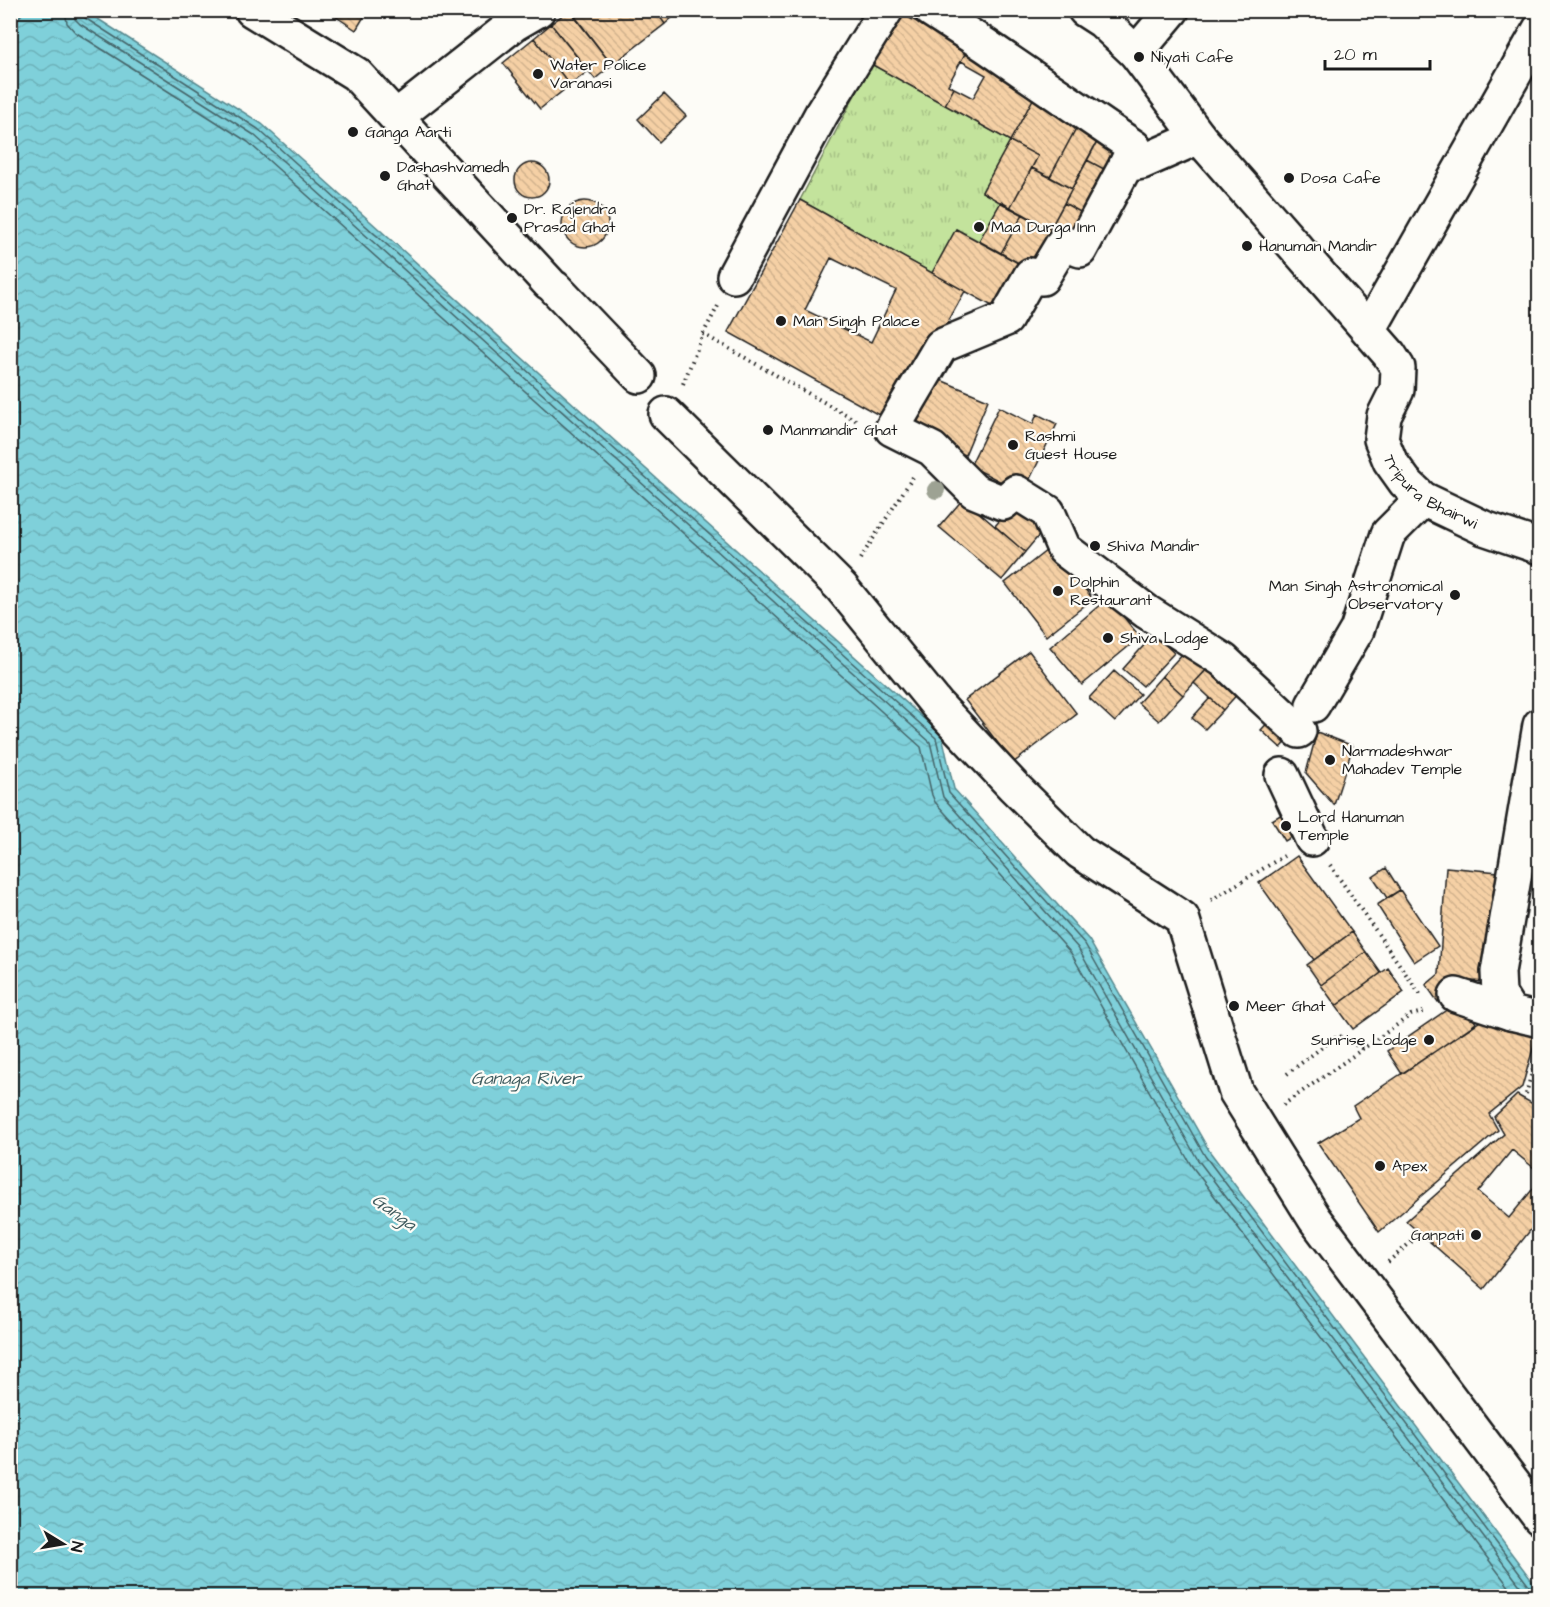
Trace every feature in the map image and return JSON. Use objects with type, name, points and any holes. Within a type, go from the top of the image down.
[{"type":"street","points":[[252,10],[356,74],[552,286],[641,378],[669,417]]},
{"type":"street","points":[[734,276],[822,113],[886,10]]},
{"type":"street","points":[[931,10],[1134,147],[1080,250],[1063,243],[1042,278],[1031,275],[1006,319],[934,346],[892,429],[932,449],[974,491],[1003,503],[1016,492],[1048,512],[1064,549],[1147,612],[1223,660],[1306,718],[1357,630],[1388,534],[1423,500]]},
{"type":"street","points":[[1085,10],[1102,21],[1136,52],[1199,137],[1369,330],[1539,29]]},
{"type":"street","points":[[1136,52],[1172,10]]},
{"type":"street","points":[[396,117],[526,17]]},
{"type":"street","points":[[1126,165],[1142,162],[1199,137]]},
{"type":"street","name":"Tripura Bhairwi","points":[[1369,330],[1398,368],[1397,390],[1384,416],[1381,439],[1390,461],[1406,482],[1423,500],[1484,528],[1539,547]]},
{"type":"street","points":[[669,417],[666,414],[841,587],[937,705],[1013,786],[1080,852],[1182,918],[1236,1092],[1315,1219],[1539,1518]]},
{"type":"street","points":[[1525,1017],[1499,994],[1498,972],[1539,725]]},
{"type":"street","points":[[1282,775],[1312,839]]},
{"type":"street","points":[[1456,995],[1525,1017]]},
{"type":"path","points":[[669,417],[703,334],[734,276]]},
{"type":"path","points":[[703,334],[888,438],[892,429]]},
{"type":"path","points":[[841,587],[932,449]]},
{"type":"path","points":[[1182,918],[1312,839],[1431,1010],[1411,1015],[1256,1124]]},
{"type":"path","points":[[1287,1074],[1338,1035],[1363,1049]]},
{"type":"path","points":[[1526,1094],[1539,1044]]},
{"type":"green space","points":[[871,64],[1010,141],[982,192],[1001,202],[979,241],[956,229],[932,273],[800,200]]},
{"type":"water","name":"Ganaga River","points":[[84,10],[262,124],[942,735],[954,789],[1089,940],[1210,1152],[1539,1590],[1539,1596],[11,1596],[10,11]]},
{"type":"building","points":[[326,10],[368,10],[356,30]]},
{"type":"building","points":[[569,10],[612,65],[595,79],[551,24]]},
{"type":"building","points":[[570,10],[655,10],[665,24],[612,65]]},
{"type":"building","points":[[655,10],[681,10],[665,24]]},
{"type":"building","points":[[899,12],[967,50],[948,85],[954,88],[945,105],[871,64]]},
{"type":"building","points":[[551,24],[588,71],[570,85],[534,38]]},
{"type":"building","points":[[534,38],[570,85],[540,109],[503,63]]},
{"type":"building","points":[[967,50],[1038,90],[1010,141],[945,105],[954,88],[973,98],[986,75],[961,61]]},
{"type":"building","points":[[1038,90],[1082,117],[1050,177],[1032,168],[1038,156],[1010,141]]},
{"type":"building","points":[[664,94],[686,116],[659,142],[638,119]]},
{"type":"building","points":[[1082,117],[1103,131],[1072,189],[1050,177]]},
{"type":"building","points":[[1103,131],[1130,149],[1117,176],[1087,160]]},
{"type":"building","points":[[1010,141],[1038,156],[1010,208],[982,192]]},
{"type":"building","points":[[1087,160],[1117,176],[1093,219],[1064,203]]},
{"type":"building","points":[[532,163],[544,168],[549,180],[544,192],[532,197],[520,192],[515,180],[520,168]]},
{"type":"building","points":[[1032,168],[1072,189],[1050,229],[1010,208]]},
{"type":"building","name":"Man Singh Palace","points":[[800,200],[965,291],[938,340],[888,420],[728,332]],"holes":[[[831,258],[896,290],[871,342],[805,310]]]},
{"type":"building","points":[[585,201],[601,208],[608,224],[601,240],[585,247],[569,240],[562,224],[569,208]]},
{"type":"building","points":[[1001,202],[1023,214],[1001,253],[979,241]]},
{"type":"building","points":[[1064,203],[1093,219],[1079,245],[1050,229]]},
{"type":"building","points":[[1023,214],[1061,235],[1040,275],[1001,253]]},
{"type":"building","points":[[956,229],[1027,268],[1003,312],[932,273]]},
{"type":"building","points":[[931,376],[988,400],[965,455],[908,430]]},
{"type":"building","name":"Rashmi Guest House","points":[[999,407],[1033,424],[1037,414],[1057,424],[1023,493],[970,466]]},
{"type":"building","points":[[963,499],[1025,552],[1002,580],[939,527]]},
{"type":"building","points":[[1016,502],[1046,527],[1025,552],[995,526]]},
{"type":"building","points":[[1051,547],[1093,599],[1046,636],[1005,583]]},
{"type":"building","points":[[1108,598],[1140,637],[1082,685],[1050,647]]},
{"type":"building","points":[[1154,634],[1174,653],[1143,686],[1123,669]]},
{"type":"building","points":[[1029,651],[1077,714],[1013,763],[965,700]]},
{"type":"building","points":[[1185,651],[1206,670],[1183,695],[1162,676]]},
{"type":"building","points":[[1212,664],[1241,690],[1223,710],[1194,683]]},
{"type":"building","points":[[1114,671],[1140,694],[1115,722],[1089,698]]},
{"type":"building","points":[[1162,676],[1183,695],[1159,721],[1138,703]]},
{"type":"building","points":[[1210,698],[1223,710],[1205,729],[1192,718]]},
{"type":"building","points":[[1274,716],[1294,734],[1281,748],[1261,730]]},
{"type":"building","name":"Narmadeshwar Mahadev Temple","points":[[1317,732],[1353,746],[1334,805],[1306,773]]},
{"type":"building","name":"Lord Hanuman Temple","points":[[1287,811],[1300,832],[1285,841],[1272,820]]},
{"type":"building","points":[[1297,856],[1352,932],[1314,960],[1259,883]]},
{"type":"building","points":[[1446,867],[1498,872],[1490,982],[1470,981],[1438,1002],[1426,985],[1439,974]]},
{"type":"building","points":[[1386,868],[1400,890],[1387,898],[1373,877]]},
{"type":"building","points":[[1400,890],[1438,946],[1414,962],[1377,905]]},
{"type":"building","points":[[1352,932],[1366,952],[1321,985],[1307,965]]},
{"type":"building","points":[[1366,952],[1381,973],[1336,1006],[1321,985]]},
{"type":"building","points":[[1388,968],[1404,992],[1353,1029],[1336,1006]]},
{"type":"building","points":[[1461,1000],[1476,1023],[1402,1074],[1387,1051]]},
{"type":"building","points":[[1488,1016],[1539,1028],[1522,1087],[1489,1114],[1498,1130],[1379,1232],[1318,1143],[1359,1118],[1353,1106]]},
{"type":"building","points":[[1540,1067],[1540,1097],[1533,1096]]},
{"type":"building","points":[[1517,1095],[1540,1108],[1540,1153],[1537,1156],[1540,1158],[1540,1173],[1512,1150],[1478,1192],[1509,1218],[1540,1180],[1540,1218],[1484,1289],[1406,1221],[1504,1134],[1494,1117]]},
{"type":"ferry route","points":[[10,28],[25,10]]},
{"type":"place","name":"Niyati Cafe","points":[[1139,57]]},
{"type":"place","name":"Water Police Varanasi","points":[[538,74]]},
{"type":"place","name":"Ganga Aarti","points":[[353,132]]},
{"type":"place","name":"Dashashvamedh Ghat","points":[[385,176]]},
{"type":"place","name":"Dosa Cafe","points":[[1289,178]]},
{"type":"place","name":"Dr. Rajendra Prasad Ghat","points":[[512,218]]},
{"type":"place","name":"Maa Durga Inn","points":[[979,227]]},
{"type":"place","name":"Hanuman Mandir","points":[[1247,246]]},
{"type":"place","name":"Man Singh Palace","points":[[781,321]]},
{"type":"place","name":"Manmandir Ghat","points":[[768,430]]},
{"type":"place","name":"Rashmi Guest House","points":[[1013,445]]},
{"type":"place","name":"Shiva Mandir","points":[[1095,546]]},
{"type":"place","name":"Dolphin Restaurant","points":[[1058,591]]},
{"type":"place","name":"Man Singh Astronomical Observatory","points":[[1455,595]]},
{"type":"place","name":"Shiva Lodge","points":[[1108,638]]},
{"type":"place","name":"Narmadeshwar Mahadev Temple","points":[[1330,760]]},
{"type":"place","name":"Lord Hanuman Temple","points":[[1286,826]]},
{"type":"place","name":"Meer Ghat","points":[[1234,1006]]},
{"type":"place","name":"Sunrise Lodge","points":[[1429,1040]]},
{"type":"place","name":"Apex","points":[[1380,1166]]},
{"type":"place","name":"Ganpati","points":[[1476,1235]]},
{"type":"water label","name":"Ganga","points":[[394,1212]]}]
